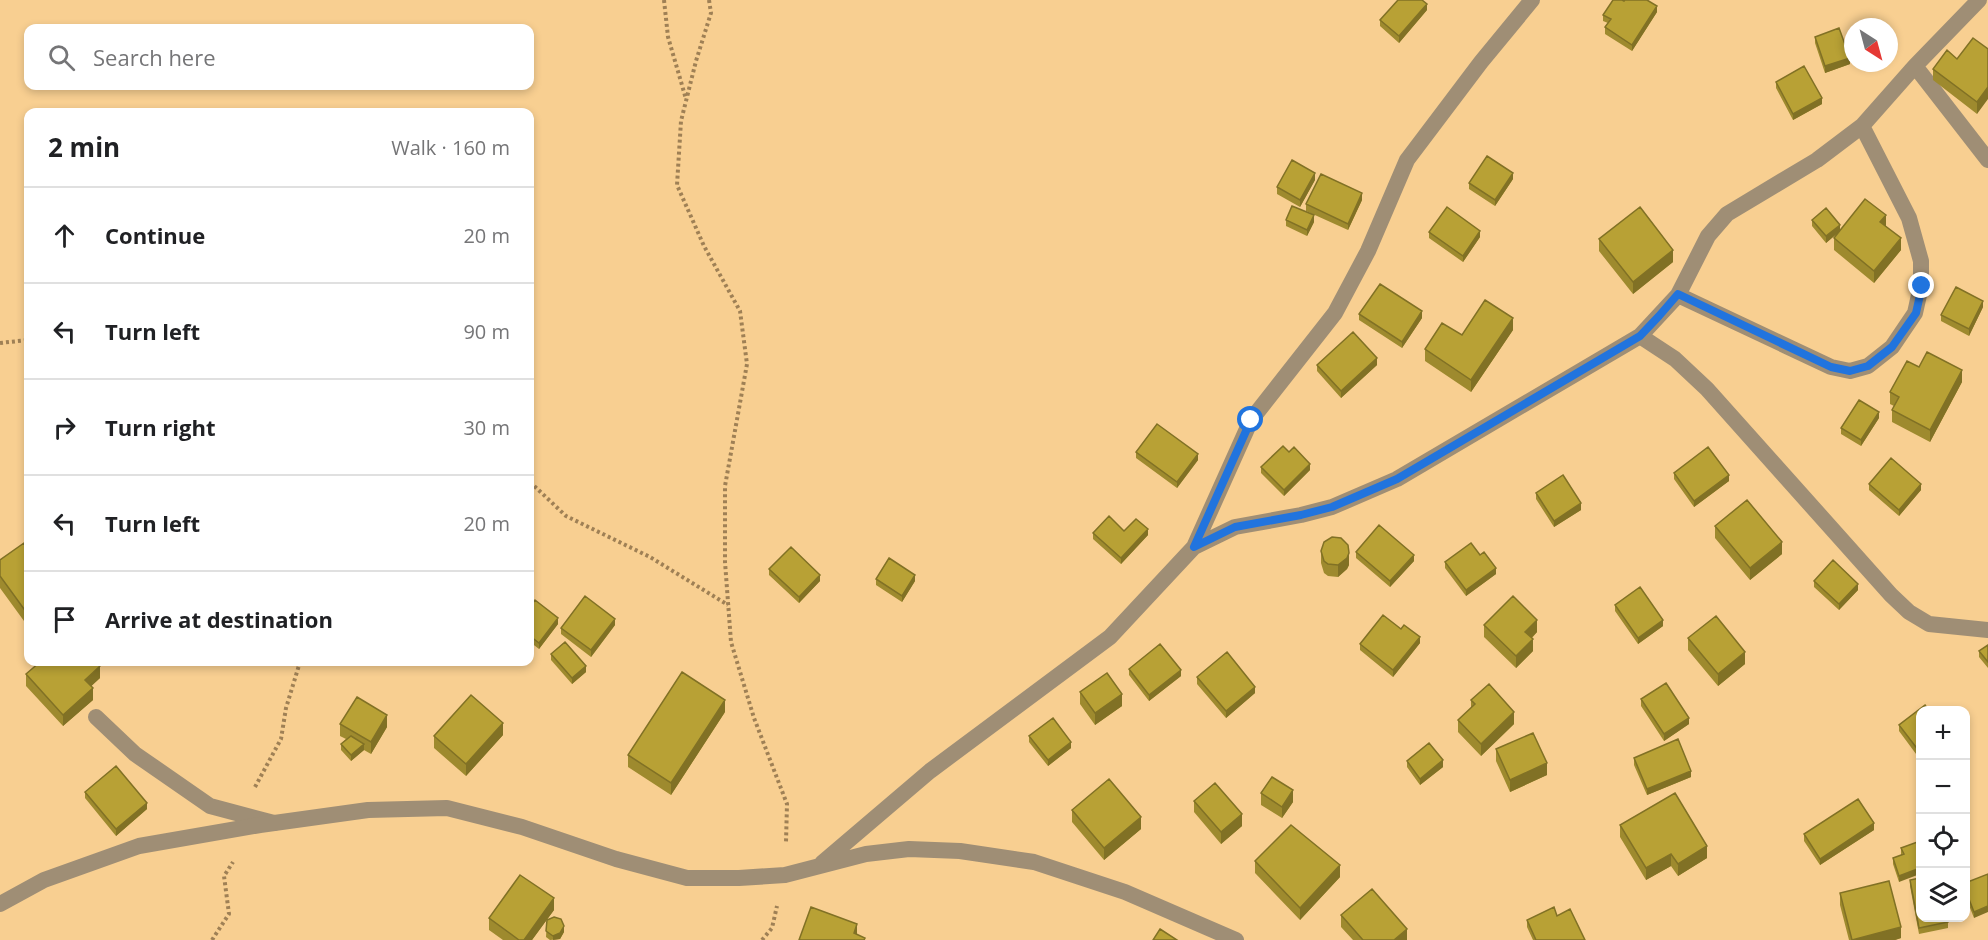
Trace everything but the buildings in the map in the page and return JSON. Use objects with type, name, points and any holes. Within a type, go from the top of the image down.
[{"type":"street","points":[[817,867],[930,771],[1110,637],[1194,547],[1251,420],[1335,313],[1368,251],[1407,160],[1481,62],[1532,0]]},
{"type":"street","points":[[1194,547],[1235,527],[1332,507],[1397,479],[1640,336],[1678,294],[1708,236],[1727,214],[1816,160],[1862,126],[1915,66],[1979,0]]},
{"type":"street","points":[[1915,66],[1988,160]]},
{"type":"street","points":[[1678,294],[1831,367],[1850,371],[1868,366],[1892,347],[1916,313],[1922,286],[1921,261],[1910,218],[1862,126]]},
{"type":"street","points":[[1640,336],[1675,359],[1707,389],[1883,586],[1909,612],[1929,624],[1988,630]]},
{"type":"street","points":[[96,717],[135,754],[210,806],[267,824]]},
{"type":"street","points":[[0,904],[44,880],[139,846],[267,824],[368,810],[447,808],[522,827],[616,859],[687,878],[785,875],[866,854],[909,849],[960,851],[1034,862],[1125,892],[1236,940]]},
{"type":"path","points":[[664,0],[668,37],[686,99]]},
{"type":"path","points":[[709,0],[711,13],[681,121],[677,185],[704,246],[740,311],[747,364],[725,486],[725,562],[728,605],[731,642],[754,718],[787,804],[785,875]]},
{"type":"path","points":[[0,343],[24,340]]},
{"type":"path","points":[[534,486],[566,516],[650,557],[728,605]]},
{"type":"path","points":[[239,814],[264,774],[281,739],[286,708],[299,666]]},
{"type":"path","points":[[212,940],[229,914],[224,876],[267,824]]},
{"type":"route","points":[[1251,420],[1194,547],[1235,527],[1332,507],[1397,479],[1640,336],[1678,294],[1831,367],[1850,371],[1868,366],[1892,347],[1916,313],[1922,286]]}]
